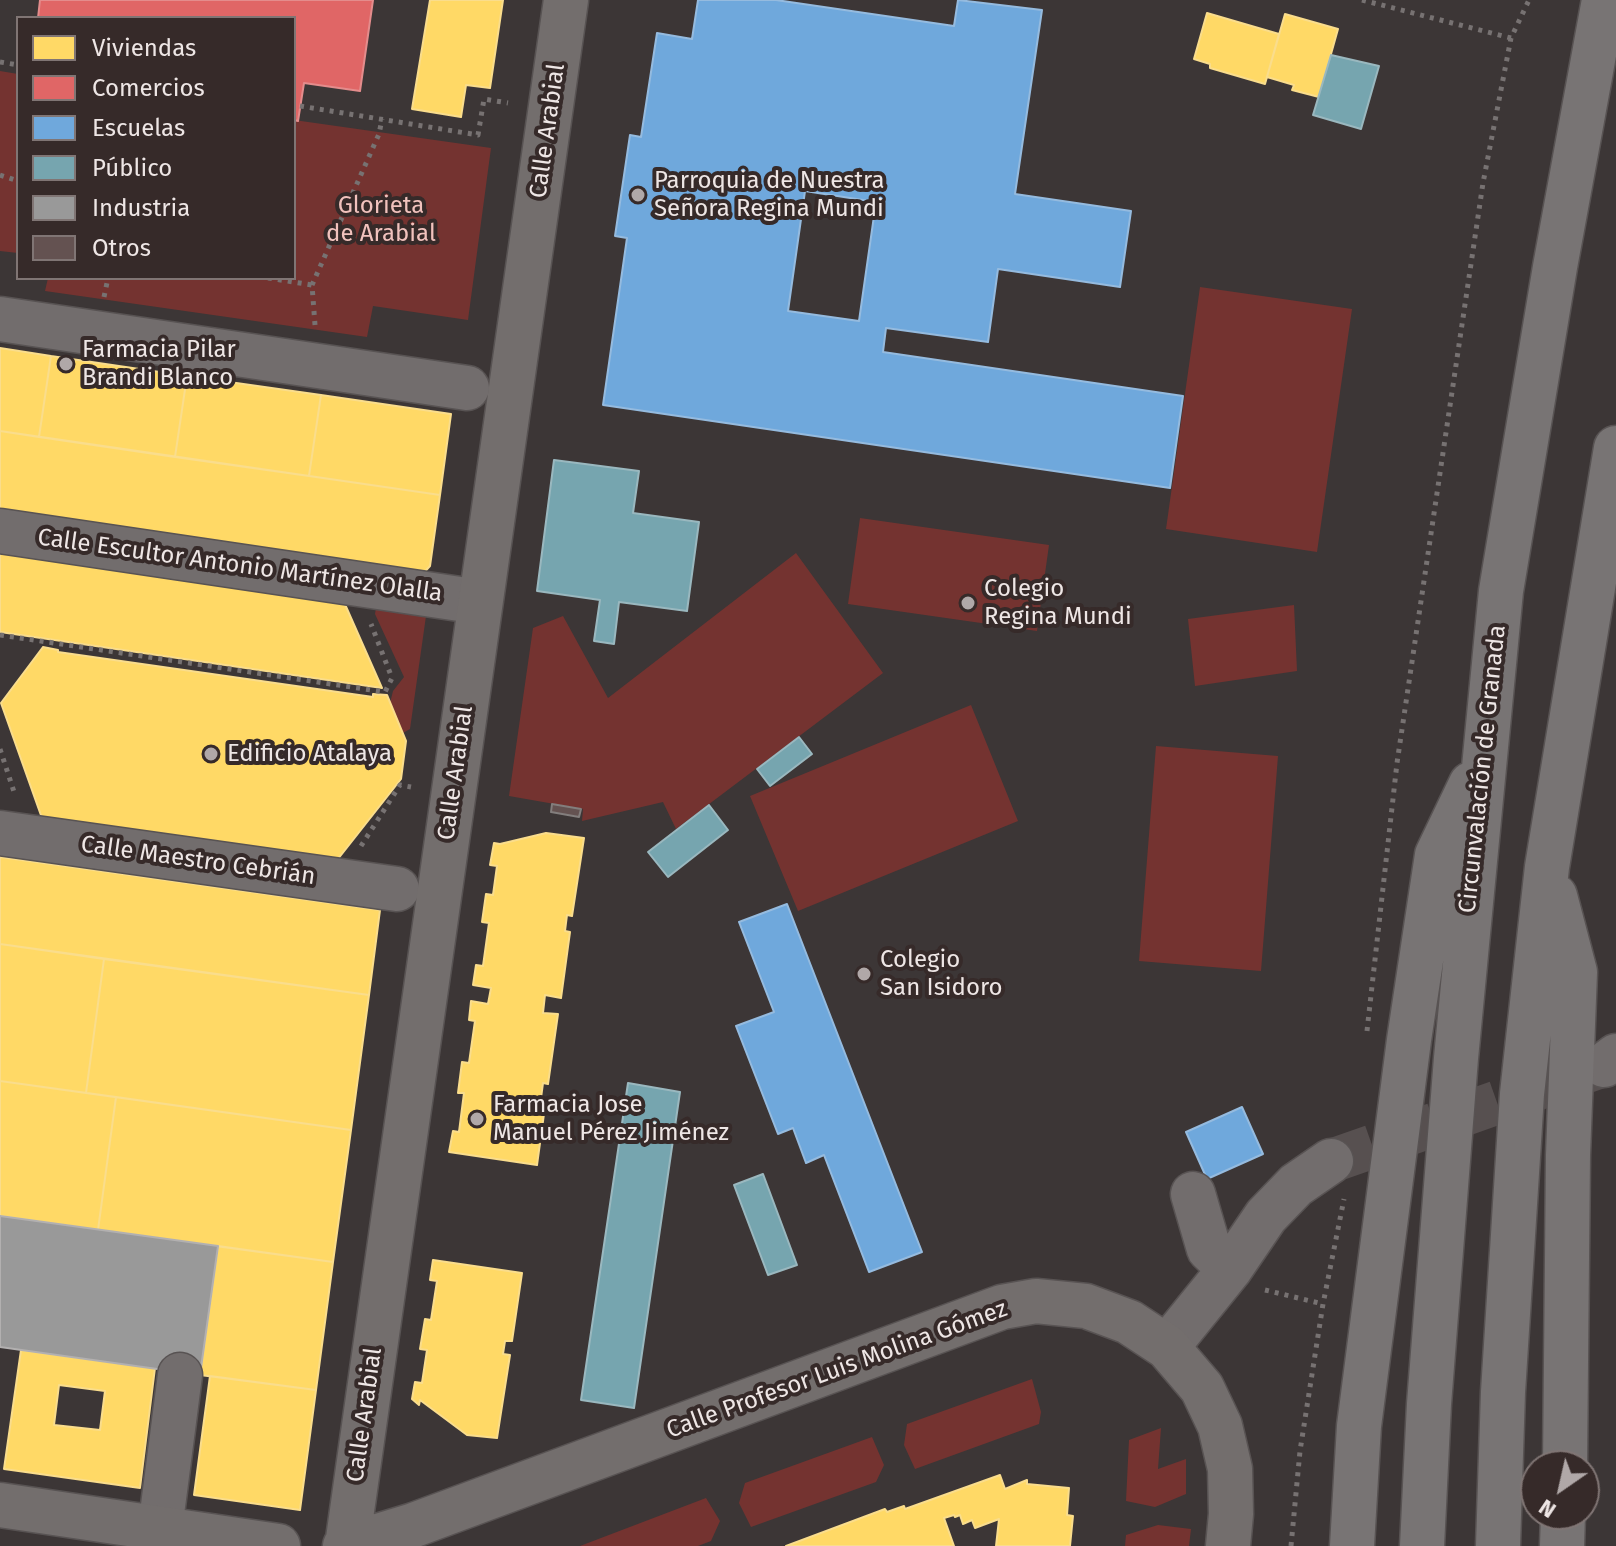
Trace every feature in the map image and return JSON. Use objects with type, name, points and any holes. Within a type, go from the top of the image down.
[{"type":"highway","name":"Circunvalación de Granada","points":[[1422,1546],[1429,1404],[1482,761],[1501,591],[1555,267],[1604,1]]},
{"type":"highway","points":[[1498,1546],[1503,1392],[1522,1094],[1547,867],[1616,448]]},
{"type":"highway","points":[[1352,1546],[1359,1426],[1409,1040],[1437,855],[1482,761]]},
{"type":"highway","points":[[1547,867],[1575,972],[1568,1155],[1565,1450]]},
{"type":"main road","name":"Calle Arabial","points":[[346,1546],[566,0]]},
{"type":"main road","name":"Calle Profesor Luis Molina Gómez","points":[[346,1546],[406,1528],[1002,1307],[1036,1301],[1086,1306],[1129,1322],[1167,1347],[1202,1388],[1220,1426],[1230,1469],[1228,1546]]},
{"type":"main road","points":[[0,1505],[278,1546]]},
{"type":"street","points":[[0,319],[467,388]]},
{"type":"street","name":"Calle Escultor Antonio Martínez Olalla","points":[[0,531],[480,602]]},
{"type":"street","name":"Calle Maestro Cebrián","points":[[0,833],[397,889]]},
{"type":"street","points":[[1167,1347],[1230,1269],[1266,1216],[1296,1185],[1339,1174]]},
{"type":"street","points":[[1193,1194],[1209,1249],[1230,1269]]},
{"type":"street","points":[[160,1529],[180,1375]]},
{"type":"path","points":[[1362,0],[1511,38]]},
{"type":"path","points":[[1367,1032],[1399,747],[1483,183],[1511,38],[1529,0]]},
{"type":"path","points":[[300,106],[478,135],[484,99],[508,103]]},
{"type":"path","points":[[281,280],[312,285],[379,134],[382,119]]},
{"type":"path","points":[[0,635],[385,692],[392,678],[365,610],[366,585]]},
{"type":"path","points":[[347,882],[349,866],[400,785],[411,787]]},
{"type":"path","points":[[1291,1546],[1300,1451],[1339,1174]]},
{"type":"path","points":[[1230,1269],[1260,1289],[1323,1304]]},
{"type":"green space","points":[[0,71],[16,74],[16,253],[0,251]]},
{"type":"green space","name":"Glorieta de Arabial","points":[[296,120],[491,148],[468,320],[373,306],[367,337],[45,291],[48,280],[296,280]]},
{"type":"green space","points":[[1200,287],[1352,309],[1317,552],[1166,529]]},
{"type":"green space","points":[[860,518],[1049,545],[1037,631],[848,604]]},
{"type":"green space","points":[[796,553],[883,673],[676,829],[663,802],[582,821],[583,809],[509,796],[533,628],[563,616],[608,698]]},
{"type":"green space","points":[[428,602],[410,729],[403,733],[390,703],[393,691],[404,677],[375,614],[376,608]]},
{"type":"green space","points":[[1294,605],[1297,671],[1195,686],[1188,619]]},
{"type":"green space","points":[[971,705],[1018,821],[798,911],[750,796]]},
{"type":"green space","points":[[1156,746],[1278,756],[1261,971],[1139,961]]},
{"type":"green space","points":[[1032,1379],[1041,1412],[1039,1424],[915,1469],[904,1445],[907,1424]]},
{"type":"green space","points":[[1161,1428],[1158,1469],[1186,1459],[1186,1494],[1155,1507],[1126,1501],[1129,1440]]},
{"type":"green space","points":[[872,1437],[884,1465],[876,1482],[751,1527],[739,1503],[745,1483]]},
{"type":"green space","points":[[706,1498],[720,1521],[711,1541],[698,1546],[580,1546]]},
{"type":"green space","points":[[1158,1525],[1191,1529],[1189,1546],[1125,1546],[1126,1535]]},
{"type":"building: Viviendas","points":[[430,0],[503,0],[490,88],[466,85],[461,117],[412,109]]},
{"type":"building: Viviendas","points":[[1207,13],[1279,34],[1265,84],[1210,68],[1210,64],[1194,59]]},
{"type":"building: Viviendas","points":[[1285,14],[1338,29],[1319,97],[1292,90],[1294,85],[1267,77]]},
{"type":"building: Viviendas","points":[[0,348],[51,356],[39,437],[0,431]]},
{"type":"building: Viviendas","points":[[51,356],[187,376],[175,457],[39,437]]},
{"type":"building: Viviendas","points":[[187,376],[321,395],[309,476],[175,457]]},
{"type":"building: Viviendas","points":[[321,395],[451,414],[440,495],[309,476]]},
{"type":"building: Viviendas","points":[[0,431],[440,495],[430,566],[418,579],[0,521]]},
{"type":"building: Viviendas","points":[[0,541],[340,593],[382,688],[0,632]]},
{"type":"building: Viviendas","name":"Edificio Atalaya","points":[[43,647],[58,652],[373,697],[373,694],[387,695],[406,741],[401,779],[334,864],[43,821],[1,703]]},
{"type":"building: Viviendas","points":[[546,833],[584,838],[572,916],[567,915],[565,931],[570,932],[561,998],[545,995],[543,1013],[558,1014],[548,1084],[543,1083],[541,1098],[546,1099],[537,1165],[449,1152],[453,1131],[459,1132],[464,1093],[458,1093],[462,1062],[469,1063],[475,1021],[469,1020],[471,1001],[488,1004],[491,988],[473,985],[476,965],[483,966],[489,923],[482,922],[486,894],[493,895],[497,866],[490,865],[494,843]]},
{"type":"building: Viviendas","points":[[0,857],[380,910],[369,995],[0,944]]},
{"type":"building: Viviendas","points":[[0,944],[104,959],[86,1093],[0,1081]]},
{"type":"building: Viviendas","points":[[104,959],[369,995],[351,1130],[86,1093]]},
{"type":"building: Viviendas","points":[[0,1081],[116,1097],[98,1230],[0,1216]]},
{"type":"building: Viviendas","points":[[116,1097],[351,1130],[333,1262],[98,1230]]},
{"type":"building: Viviendas","points":[[218,1246],[333,1262],[316,1390],[200,1375]]},
{"type":"building: Viviendas","points":[[433,1260],[522,1273],[512,1341],[505,1341],[503,1354],[510,1355],[497,1438],[467,1435],[420,1400],[419,1405],[412,1399],[415,1382],[422,1383],[427,1350],[420,1349],[425,1319],[431,1320],[437,1281],[430,1280]]},
{"type":"building: Viviendas","points":[[21,1350],[155,1368],[140,1488],[4,1469]],"holes":[[[59,1385],[105,1391],[100,1430],[54,1425]]]},
{"type":"building: Viviendas","points":[[210,1376],[316,1390],[300,1510],[194,1495]]},
{"type":"building: Viviendas","points":[[1000,1475],[1005,1489],[1027,1480],[1027,1484],[1069,1488],[1067,1515],[1073,1516],[1070,1546],[996,1546],[999,1519],[975,1528],[972,1520],[963,1524],[960,1515],[954,1515],[944,1518],[954,1546],[786,1546],[885,1509],[887,1512],[904,1506],[905,1509]]},
{"type":"building: Comercios","points":[[40,0],[373,0],[360,91],[304,83],[298,121],[296,16],[38,16]]},
{"type":"building: Escuelas","points":[[698,0],[776,0],[954,26],[958,0],[1042,10],[1015,194],[1131,211],[1120,287],[998,269],[988,342],[886,328],[883,352],[1183,396],[1170,488],[603,405],[627,238],[615,236],[630,135],[641,137],[657,33],[692,39]],"holes":[[[805,191],[876,202],[859,321],[788,311]]]},
{"type":"building: Escuelas","points":[[787,904],[922,1252],[869,1272],[824,1155],[806,1163],[793,1128],[778,1134],[736,1026],[774,1012],[739,922]]},
{"type":"building: Escuelas","points":[[1242,1107],[1263,1154],[1207,1179],[1186,1132]]},
{"type":"building: Público","points":[[1331,55],[1379,66],[1361,129],[1313,115]]},
{"type":"building: Público","points":[[554,460],[639,471],[633,513],[699,522],[687,611],[619,602],[614,644],[594,641],[600,600],[537,591]]},
{"type":"building: Público","points":[[799,737],[812,754],[770,786],[757,769]]},
{"type":"building: Público","points":[[709,805],[728,830],[668,877],[648,852]]},
{"type":"building: Público","points":[[628,1083],[680,1092],[634,1408],[581,1400]]},
{"type":"building: Público","points":[[763,1174],[797,1265],[768,1275],[734,1185]]},
{"type":"building: Industria","points":[[0,1216],[218,1246],[200,1375],[0,1347]]},
{"type":"building: Otros","points":[[552,804],[581,809],[579,817],[551,812]]},
{"type":"tunnel","points":[[1331,1161],[1604,1065]]},
{"type":"place","name":"Parroquia de Nuestra Señora Regina Mundi","points":[[638,195]]},
{"type":"place","name":"Farmacia Pilar Brandi Blanco","points":[[66,364]]},
{"type":"place","name":"Colegio Regina Mundi","points":[[968,603]]},
{"type":"place","name":"Edificio Atalaya","points":[[211,754]]},
{"type":"place","name":"Colegio San Isidoro","points":[[864,974]]},
{"type":"place","name":"Farmacia Jose Manuel Pérez Jiménez","points":[[477,1119]]}]
